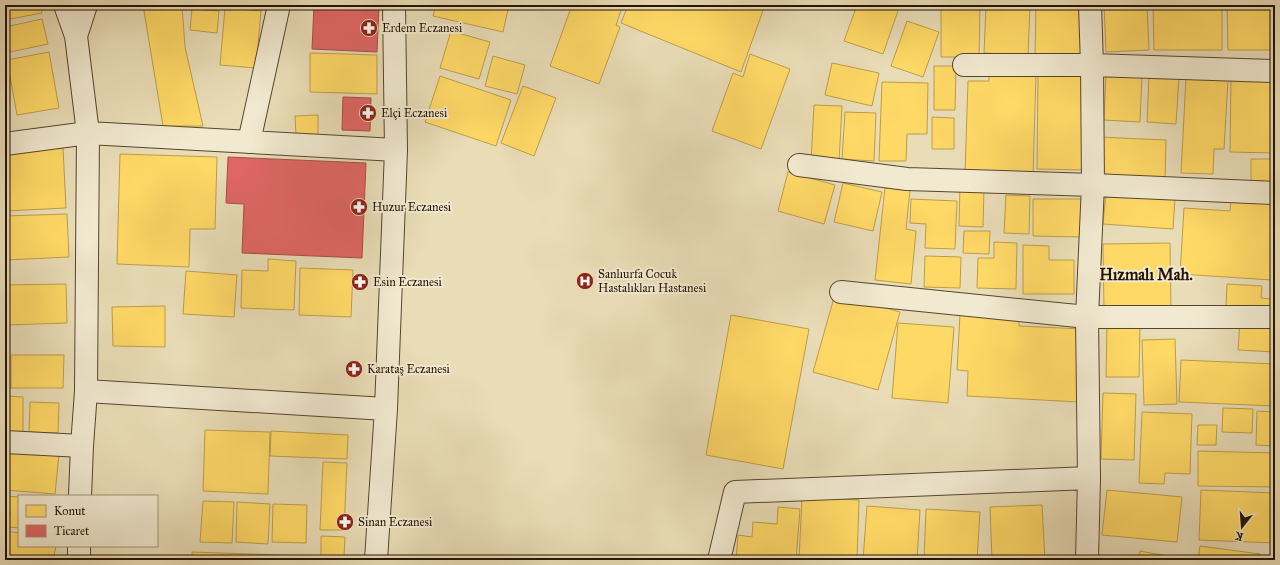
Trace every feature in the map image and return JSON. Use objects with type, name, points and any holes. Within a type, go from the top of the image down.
[{"type":"street","points":[[65,5],[76,36],[88,133],[86,391],[80,495]]},
{"type":"street","points":[[76,36],[86,5]]},
{"type":"street","points":[[249,142],[279,5]]},
{"type":"street","points":[[376,560],[386,409],[396,150],[394,5]]},
{"type":"street","points":[[1087,560],[1089,478],[1087,317],[1093,185],[1090,5]]},
{"type":"street","points":[[964,65],[1092,65],[1275,71]]},
{"type":"street","points":[[5,144],[88,133],[396,150]]},
{"type":"street","points":[[799,165],[907,179],[1275,193]]},
{"type":"street","points":[[841,292],[1087,317],[1275,317]]},
{"type":"street","points":[[86,391],[386,409]]},
{"type":"street","points":[[5,442],[82,446]]},
{"type":"street","points":[[719,560],[735,492],[1089,478]]},
{"type":"street","points":[[79,547],[79,560]]},
{"type":"building: Konut","points":[[5,5],[41,5],[42,13],[5,20]]},
{"type":"building: Konut","points":[[143,5],[182,5],[185,47],[203,126],[163,126]]},
{"type":"building: Konut","points":[[436,5],[509,5],[503,32],[433,16]]},
{"type":"building: Konut","points":[[572,5],[623,5],[616,25],[620,27],[599,84],[550,66]]},
{"type":"building: Konut","points":[[628,5],[765,5],[741,72],[621,23]]},
{"type":"building: Konut","points":[[857,5],[900,5],[883,54],[844,41]]},
{"type":"building: Konut","points":[[941,5],[980,5],[979,57],[941,57]]},
{"type":"building: Konut","points":[[986,5],[1030,5],[1028,55],[984,53]]},
{"type":"building: Konut","points":[[1036,5],[1083,5],[1083,54],[1035,54]]},
{"type":"building: Konut","points":[[1104,5],[1147,5],[1149,50],[1106,52]]},
{"type":"building: Konut","points":[[1153,5],[1222,5],[1222,50],[1154,50]]},
{"type":"building: Konut","points":[[1227,5],[1275,5],[1275,50],[1228,50]]},
{"type":"building: Konut","points":[[225,8],[261,11],[256,68],[220,65]]},
{"type":"building: Konut","points":[[192,9],[219,11],[217,33],[190,30]]},
{"type":"building: Konut","points":[[42,19],[48,44],[5,53],[5,27]]},
{"type":"building: Konut","points":[[907,21],[939,32],[923,77],[891,66]]},
{"type":"building: Konut","points":[[451,31],[490,42],[479,79],[440,68]]},
{"type":"building: Konut","points":[[49,52],[59,108],[17,115],[7,60]]},
{"type":"building: Konut","points":[[310,53],[377,55],[377,94],[310,92]]},
{"type":"building: Konut","points":[[750,54],[790,69],[761,149],[712,131],[733,73],[743,77]]},
{"type":"building: Konut","points":[[493,56],[525,65],[517,94],[485,86]]},
{"type":"building: Konut","points":[[832,63],[879,73],[872,106],[825,95]]},
{"type":"building: Konut","points":[[934,66],[956,66],[955,110],[934,110]]},
{"type":"building: Konut","points":[[989,73],[1036,74],[1033,175],[965,174],[968,81],[989,81]]},
{"type":"building: Konut","points":[[1106,74],[1142,76],[1140,122],[1104,120]]},
{"type":"building: Konut","points":[[1038,75],[1087,75],[1085,170],[1037,169]]},
{"type":"building: Konut","points":[[440,76],[511,100],[496,146],[425,122]]},
{"type":"building: Konut","points":[[1149,76],[1179,77],[1176,124],[1147,122]]},
{"type":"building: Konut","points":[[1231,77],[1275,77],[1275,153],[1230,152]]},
{"type":"building: Konut","points":[[1186,78],[1228,80],[1224,149],[1214,149],[1213,174],[1181,173]]},
{"type":"building: Konut","points":[[882,82],[928,83],[927,134],[907,134],[906,161],[879,161]]},
{"type":"building: Konut","points":[[523,86],[556,98],[534,156],[501,143]]},
{"type":"building: Konut","points":[[814,105],[842,106],[839,162],[811,161]]},
{"type":"building: Konut","points":[[845,112],[876,113],[874,161],[842,159]]},
{"type":"building: Konut","points":[[318,115],[318,135],[296,136],[295,116]]},
{"type":"building: Konut","points":[[932,117],[954,118],[954,149],[932,149]]},
{"type":"building: Konut","points":[[1099,137],[1166,140],[1165,182],[1098,179]]},
{"type":"building: Konut","points":[[63,148],[66,208],[5,211],[5,151]]},
{"type":"building: Konut","points":[[120,154],[217,157],[215,229],[190,229],[189,267],[117,264]]},
{"type":"building: Konut","points":[[1251,159],[1275,159],[1275,186],[1251,186]]},
{"type":"building: Konut","points":[[788,172],[835,185],[824,224],[778,211]]},
{"type":"building: Konut","points":[[843,183],[882,192],[873,231],[834,222]]},
{"type":"building: Konut","points":[[960,186],[984,187],[983,227],[959,226]]},
{"type":"building: Konut","points":[[885,188],[910,190],[906,229],[916,231],[911,284],[875,280]]},
{"type":"building: Konut","points":[[1106,193],[1175,198],[1173,229],[1103,224]]},
{"type":"building: Konut","points":[[1006,195],[1030,196],[1029,234],[1004,233]]},
{"type":"building: Konut","points":[[1231,198],[1275,201],[1275,265],[1273,265],[1272,280],[1180,274],[1184,208],[1230,211]]},
{"type":"building: Konut","points":[[911,199],[957,201],[955,249],[925,248],[926,224],[910,223]]},
{"type":"building: Konut","points":[[1033,199],[1082,199],[1082,237],[1033,236]]},
{"type":"building: Konut","points":[[67,214],[69,257],[5,260],[5,216]]},
{"type":"building: Konut","points":[[964,231],[990,231],[989,254],[963,253]]},
{"type":"building: Konut","points":[[994,242],[1017,243],[1016,289],[977,288],[978,258],[994,258]]},
{"type":"building: Konut","points":[[1170,243],[1171,311],[1104,311],[1103,244]]},
{"type":"building: Konut","points":[[1023,245],[1049,246],[1049,260],[1074,260],[1074,294],[1023,294]]},
{"type":"building: Konut","points":[[925,256],[961,257],[960,288],[924,287]]},
{"type":"building: Konut","points":[[268,259],[296,261],[294,310],[241,308],[242,270],[268,271]]},
{"type":"building: Konut","points":[[300,268],[353,270],[351,317],[299,315]]},
{"type":"building: Konut","points":[[186,271],[237,275],[234,317],[183,314]]},
{"type":"building: Konut","points":[[1272,281],[1275,281],[1275,308],[1226,306],[1227,284],[1262,286],[1261,298],[1271,299]]},
{"type":"building: Konut","points":[[66,284],[67,323],[5,325],[5,285]]},
{"type":"building: Konut","points":[[835,294],[900,312],[878,390],[813,372]]},
{"type":"building: Konut","points":[[165,306],[165,347],[113,346],[112,307]]},
{"type":"building: Konut","points":[[960,314],[1019,317],[1019,326],[1083,329],[1079,402],[967,396],[968,371],[957,370]]},
{"type":"building: Konut","points":[[731,315],[809,329],[783,469],[706,455]]},
{"type":"building: Konut","points":[[1240,321],[1275,322],[1275,352],[1238,350]]},
{"type":"building: Konut","points":[[898,323],[954,327],[948,403],[892,398]]},
{"type":"building: Konut","points":[[1107,324],[1140,324],[1139,377],[1106,377]]},
{"type":"building: Konut","points":[[1175,339],[1177,404],[1144,405],[1142,340]]},
{"type":"building: Konut","points":[[11,355],[64,355],[63,388],[11,388]]},
{"type":"building: Konut","points":[[1181,360],[1275,364],[1275,406],[1179,402]]},
{"type":"building: Konut","points":[[5,371],[8,371],[8,387],[5,387]]},
{"type":"building: Konut","points":[[1103,393],[1136,394],[1134,460],[1101,459]]},
{"type":"building: Konut","points":[[5,396],[23,397],[23,433],[5,432]]},
{"type":"building: Konut","points":[[30,402],[59,403],[58,433],[29,432]]},
{"type":"building: Konut","points":[[1223,408],[1253,409],[1252,433],[1222,432]]},
{"type":"building: Konut","points":[[1257,411],[1275,412],[1275,446],[1256,445]]},
{"type":"building: Konut","points":[[1142,412],[1192,414],[1190,474],[1165,473],[1164,484],[1139,483]]},
{"type":"building: Konut","points":[[1198,425],[1217,425],[1216,445],[1197,445]]},
{"type":"building: Konut","points":[[205,430],[270,432],[268,494],[203,491]]},
{"type":"building: Konut","points":[[271,431],[348,435],[347,459],[270,456]]},
{"type":"building: Konut","points":[[6,449],[59,454],[55,494],[5,490]]},
{"type":"building: Konut","points":[[1198,451],[1275,453],[1275,487],[1198,486]]},
{"type":"building: Konut","points":[[323,462],[347,463],[344,530],[320,530]]},
{"type":"building: Konut","points":[[1107,490],[1182,497],[1177,542],[1102,535]]},
{"type":"building: Konut","points":[[1201,490],[1275,493],[1275,543],[1199,540]]},
{"type":"building: Konut","points":[[5,496],[18,497],[18,528],[9,527],[10,512],[5,512]]},
{"type":"building: Konut","points":[[802,497],[859,500],[857,560],[799,560]]},
{"type":"building: Konut","points":[[203,501],[234,502],[232,543],[200,542]]},
{"type":"building: Konut","points":[[237,502],[270,504],[268,544],[236,542]]},
{"type":"building: Konut","points":[[273,504],[307,505],[306,543],[272,542]]},
{"type":"building: Konut","points":[[1042,505],[1045,560],[992,560],[990,507]]},
{"type":"building: Konut","points":[[867,506],[920,510],[917,560],[863,560]]},
{"type":"building: Konut","points":[[778,507],[800,509],[796,560],[736,560],[738,535],[752,537],[753,522],[777,524]]},
{"type":"building: Konut","points":[[926,509],[980,512],[977,560],[924,560]]},
{"type":"building: Konut","points":[[6,531],[18,533],[18,547],[56,547],[53,560],[32,560],[5,555]]},
{"type":"building: Konut","points":[[321,536],[345,537],[344,557],[321,557]]},
{"type":"building: Konut","points":[[1200,546],[1260,554],[1259,560],[1198,560]]},
{"type":"building: Konut","points":[[1140,551],[1183,559],[1183,560],[1139,560]]},
{"type":"building: Konut","points":[[192,552],[309,556],[309,560],[192,560]]},
{"type":"building: Ticaret","points":[[314,5],[379,5],[377,52],[312,49]]},
{"type":"building: Ticaret","points":[[343,97],[371,98],[370,131],[342,130]]},
{"type":"building: Ticaret","points":[[228,157],[366,163],[362,258],[242,253],[244,204],[226,203]]},
{"type":"place","name":"Erdem Eczanesi","points":[[369,28]]},
{"type":"place","name":"Elçi Eczanesi","points":[[368,113]]},
{"type":"place","name":"Huzur Eczanesi","points":[[359,207]]},
{"type":"place","name":"Sanlıurfa Cocuk Hastalıkları Hastanesi","points":[[585,281]]},
{"type":"place","name":"Esin Eczanesi","points":[[360,282]]},
{"type":"place","name":"Karataş Eczanesi","points":[[354,369]]},
{"type":"place","name":"Sinan Eczanesi","points":[[345,522]]},
{"type":"district","name":"Hızmalı Mah.","points":[[1146,274]]}]
